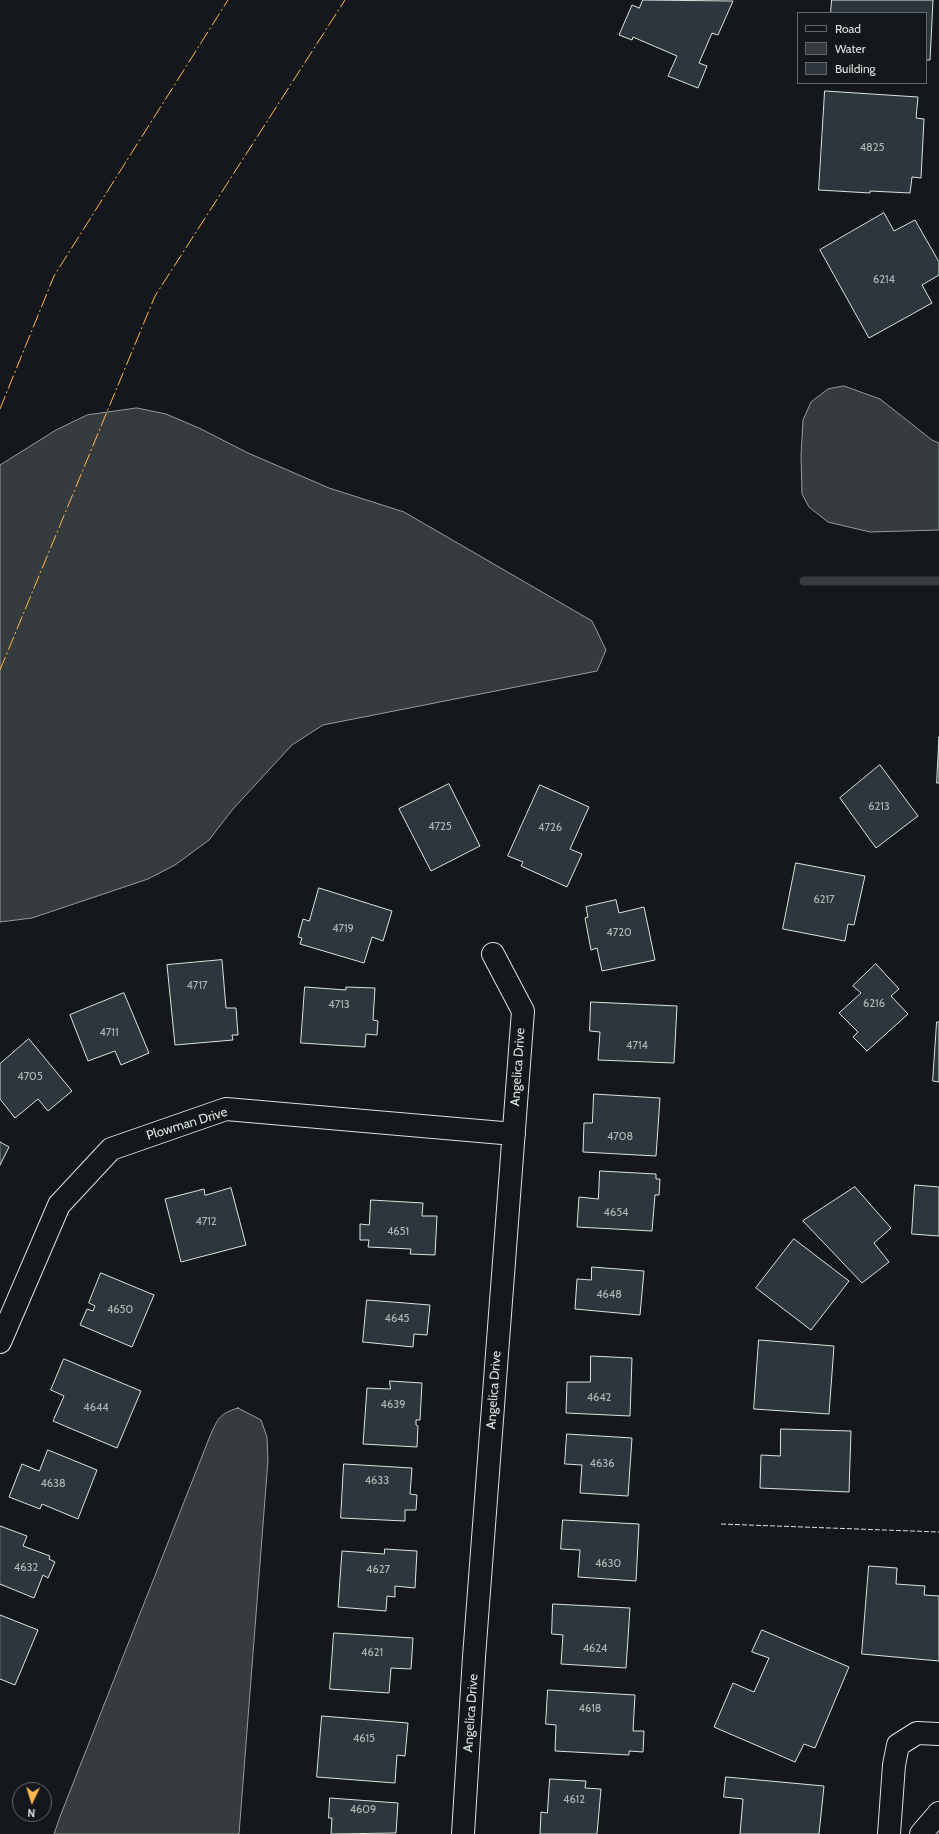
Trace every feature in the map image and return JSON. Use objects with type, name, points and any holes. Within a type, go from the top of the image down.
[{"type":"street","name":"Angelica Drive","points":[[463,1834],[474,1657],[523,1011],[493,954]]},
{"type":"street","name":"Plowman Drive","points":[[0,1342],[59,1205],[112,1149],[226,1109],[514,1134]]},
{"type":"street","points":[[889,1834],[894,1766],[898,1745],[917,1733],[939,1734]]},
{"type":"street","points":[[921,1834],[939,1813]]},
{"type":"water","points":[[844,386],[880,399],[932,440],[939,443],[939,530],[870,532],[828,522],[809,507],[802,494],[801,456],[803,420],[811,402],[828,389]]},
{"type":"water","points":[[137,408],[166,414],[199,428],[248,453],[329,488],[404,512],[592,621],[606,650],[597,671],[323,725],[292,745],[233,809],[209,840],[175,865],[148,879],[32,918],[0,922],[0,465],[56,430],[87,415]]},
{"type":"water","points":[[238,1408],[261,1420],[267,1437],[268,1460],[239,1834],[54,1834],[210,1436],[222,1415]]},
{"type":"building","points":[[643,0],[733,1],[718,35],[712,33],[699,63],[707,66],[698,88],[668,76],[677,56],[633,37],[632,40],[619,35],[632,5],[639,8]]},
{"type":"building","points":[[832,0],[933,0],[930,60],[927,60],[927,12],[831,12]]},
{"type":"building","points":[[825,91],[918,97],[916,118],[924,119],[921,178],[912,177],[910,193],[870,191],[870,193],[819,190]]},
{"type":"building","points":[[884,213],[894,231],[915,220],[939,262],[939,275],[922,285],[932,303],[869,338],[820,250]]},
{"type":"building","points":[[939,737],[939,783],[937,783]]},
{"type":"building","points":[[880,765],[918,816],[876,848],[840,798]]},
{"type":"building","points":[[449,784],[480,846],[431,871],[399,809]]},
{"type":"building","points":[[540,785],[589,807],[570,849],[582,854],[567,887],[521,866],[523,862],[508,856]]},
{"type":"building","points":[[796,863],[865,876],[854,925],[848,924],[845,941],[783,929]]},
{"type":"building","points":[[319,888],[392,911],[383,941],[372,937],[364,963],[300,944],[302,938],[298,937],[303,919],[309,921]]},
{"type":"building","points":[[616,900],[619,913],[644,907],[655,960],[602,971],[597,948],[591,950],[585,918],[588,917],[586,907]]},
{"type":"building","points":[[222,960],[226,1008],[236,1008],[238,1035],[232,1035],[233,1040],[175,1045],[167,965]]},
{"type":"building","points":[[876,964],[899,989],[891,996],[908,1014],[867,1051],[853,1037],[858,1032],[839,1013],[861,993],[853,986]]},
{"type":"building","points":[[305,987],[346,990],[346,987],[375,988],[373,1020],[378,1021],[377,1035],[366,1034],[365,1047],[301,1043]]},
{"type":"building","points":[[124,993],[149,1053],[121,1065],[115,1051],[88,1061],[70,1015]]},
{"type":"building","points":[[591,1002],[677,1006],[674,1063],[598,1060],[600,1032],[590,1031]]},
{"type":"building","points":[[937,1022],[939,1022],[939,1082],[933,1081]]},
{"type":"building","points":[[29,1039],[72,1091],[48,1111],[38,1099],[15,1118],[0,1099],[0,1064]]},
{"type":"building","points":[[594,1094],[660,1098],[656,1156],[583,1152],[584,1123],[592,1123]]},
{"type":"building","points":[[0,1142],[9,1147],[0,1165]]},
{"type":"building","points":[[600,1171],[656,1174],[656,1179],[660,1179],[659,1195],[655,1195],[652,1231],[577,1227],[579,1197],[598,1199]]},
{"type":"building","points":[[915,1185],[939,1187],[939,1236],[912,1234]]},
{"type":"building","points":[[855,1187],[891,1228],[874,1243],[889,1262],[862,1283],[803,1221]]},
{"type":"building","points":[[231,1188],[246,1245],[181,1262],[165,1199],[204,1189],[205,1195]]},
{"type":"building","points":[[371,1200],[423,1203],[422,1216],[437,1216],[435,1255],[410,1254],[411,1249],[368,1247],[369,1240],[360,1240],[360,1224],[369,1225]]},
{"type":"building","points":[[794,1239],[849,1281],[811,1330],[756,1288]]},
{"type":"building","points":[[592,1267],[644,1271],[640,1315],[575,1309],[577,1279],[591,1280]]},
{"type":"building","points":[[101,1273],[154,1295],[132,1347],[80,1325],[87,1309],[93,1311],[95,1306],[89,1303]]},
{"type":"building","points":[[367,1300],[430,1305],[427,1335],[414,1334],[413,1347],[363,1342]]},
{"type":"building","points":[[759,1340],[834,1346],[829,1414],[754,1409]]},
{"type":"building","points":[[591,1356],[632,1358],[630,1416],[566,1413],[567,1382],[590,1382]]},
{"type":"building","points":[[64,1359],[141,1391],[117,1448],[53,1421],[64,1396],[51,1390]]},
{"type":"building","points":[[390,1381],[422,1383],[420,1420],[416,1420],[416,1425],[418,1426],[417,1447],[363,1444],[367,1388],[390,1389]]},
{"type":"building","points":[[781,1429],[851,1431],[849,1492],[760,1488],[761,1455],[780,1456]]},
{"type":"building","points":[[567,1434],[632,1438],[628,1496],[580,1493],[582,1465],[565,1464]]},
{"type":"building","points":[[48,1450],[97,1470],[78,1519],[42,1504],[40,1509],[9,1497],[22,1464],[39,1471]]},
{"type":"building","points":[[344,1464],[412,1468],[410,1494],[417,1495],[416,1510],[405,1510],[405,1521],[341,1518]]},
{"type":"building","points":[[563,1520],[639,1524],[636,1581],[578,1577],[580,1550],[561,1549]]},
{"type":"building","points":[[0,1526],[27,1536],[23,1546],[50,1556],[49,1559],[55,1562],[48,1578],[43,1575],[34,1598],[0,1584]]},
{"type":"building","points":[[385,1549],[417,1551],[415,1588],[395,1586],[395,1597],[387,1596],[386,1611],[338,1607],[342,1551],[384,1554]]},
{"type":"building","points":[[869,1566],[897,1568],[896,1584],[925,1586],[924,1595],[939,1596],[939,1661],[862,1654]]},
{"type":"building","points":[[553,1604],[630,1608],[626,1668],[561,1664],[563,1635],[552,1634]]},
{"type":"building","points":[[0,1615],[38,1630],[15,1685],[0,1679]]},
{"type":"building","points":[[762,1630],[849,1667],[815,1748],[804,1744],[795,1762],[714,1727],[733,1683],[754,1692],[769,1658],[752,1652]]},
{"type":"building","points":[[334,1633],[413,1638],[411,1669],[391,1668],[389,1693],[330,1689]]},
{"type":"building","points":[[548,1690],[635,1695],[633,1731],[644,1731],[643,1752],[629,1751],[629,1755],[555,1751],[556,1725],[546,1724]]},
{"type":"building","points":[[322,1716],[408,1723],[405,1756],[397,1755],[395,1783],[317,1777]]},
{"type":"building","points":[[726,1777],[824,1786],[819,1834],[740,1834],[743,1799],[724,1797]]},
{"type":"building","points":[[550,1779],[586,1781],[585,1788],[601,1789],[597,1834],[540,1834],[541,1812],[547,1813]]},
{"type":"building","points":[[330,1798],[398,1803],[396,1833],[331,1834],[332,1818],[329,1818]]},
{"type":"waterway","points":[[804,581],[939,581]]},
{"type":"fence","points":[[721,1524],[939,1532]]},
{"type":"power","points":[[0,409],[54,276],[228,0]]},
{"type":"power","points":[[0,670],[155,296],[345,0]]}]
